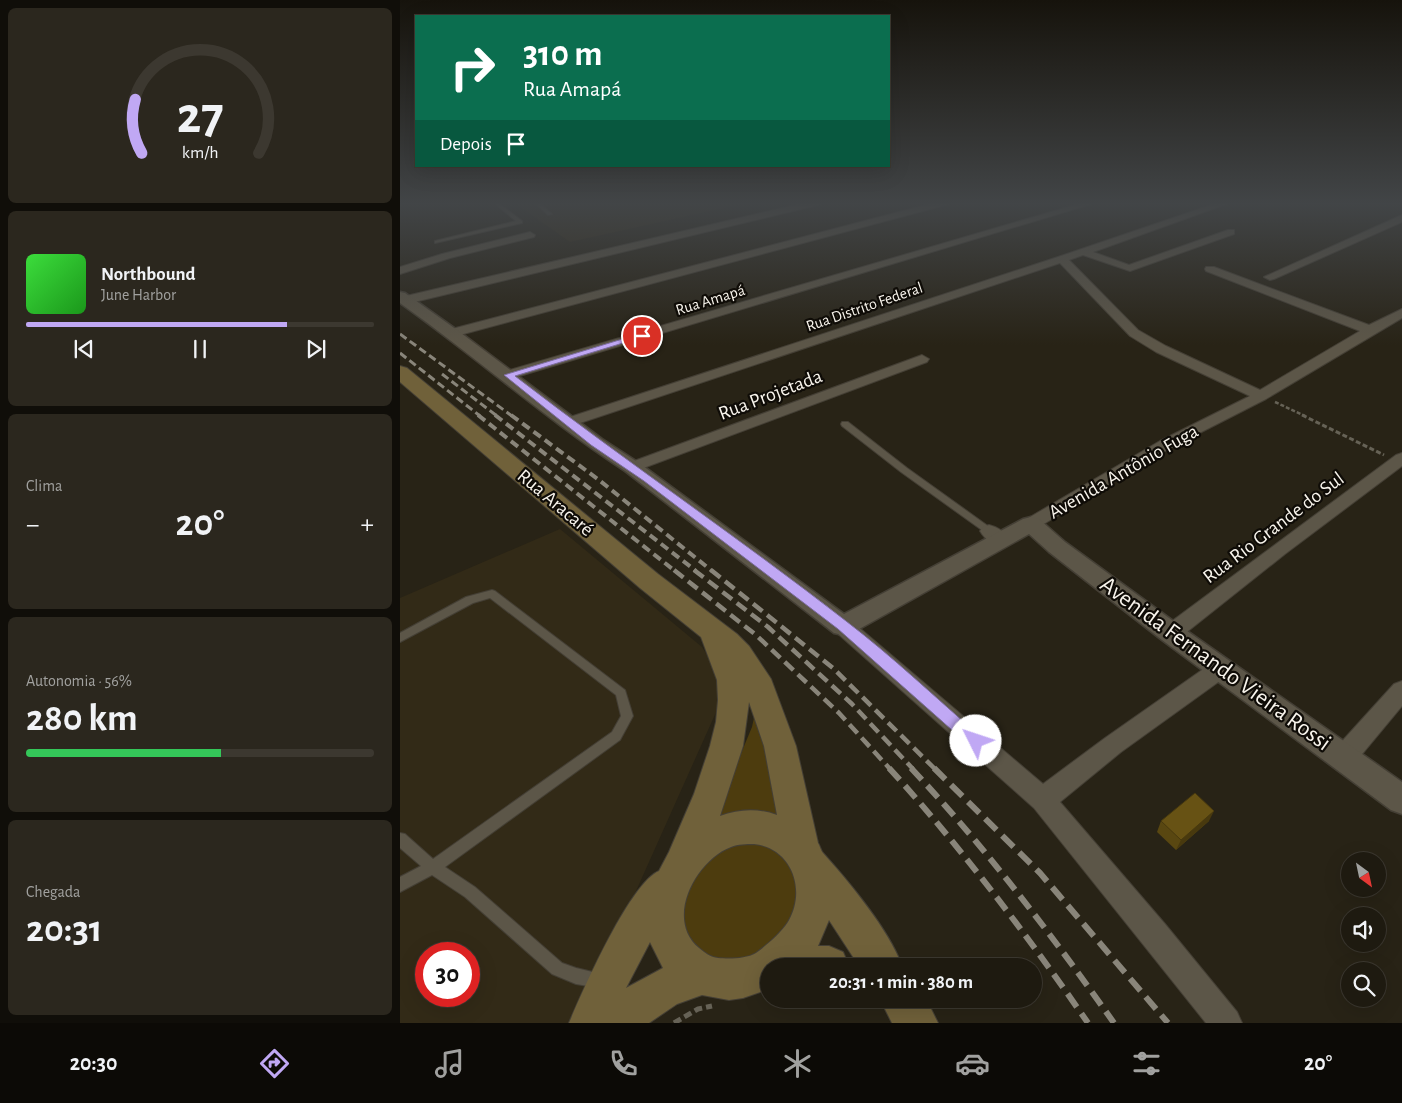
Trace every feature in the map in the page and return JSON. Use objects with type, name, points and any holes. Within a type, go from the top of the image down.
[{"type":"main road","name":"Rua Aracaré","points":[[400,372],[739,654],[756,679],[780,746],[806,857]]},
{"type":"main road","points":[[713,631],[732,682],[731,719],[718,771],[664,908],[667,936],[679,959],[701,975],[727,981],[760,973]]},
{"type":"main road","points":[[590,1023],[607,981],[632,934],[653,902],[701,845],[721,833],[743,827],[765,828],[785,835],[806,857],[851,918],[877,958]]},
{"type":"main road","points":[[783,958],[800,941],[812,916],[816,890],[806,857]]},
{"type":"main road","points":[[617,1023],[638,1004],[666,987],[701,975]]},
{"type":"main road","points":[[908,1008],[917,1023]]},
{"type":"street","points":[[400,271],[471,250]]},
{"type":"street","points":[[403,298],[612,250]]},
{"type":"street","points":[[452,333],[766,250]]},
{"type":"street","name":"Rua Amapá","points":[[508,375],[932,250]]},
{"type":"street","name":"Rua Distrito Federal","points":[[569,422],[1085,250]]},
{"type":"street","points":[[1081,251],[1130,268],[1181,250]]},
{"type":"street","points":[[1270,277],[1331,250]]},
{"type":"street","points":[[1062,258],[1134,333],[1162,349],[1261,396]]},
{"type":"street","points":[[1210,269],[1370,330]]},
{"type":"street","points":[[403,298],[508,375],[595,443],[632,467],[843,626],[1043,800],[1156,934],[1226,1023]]},
{"type":"street","name":"Avenida Antônio Fuga","points":[[843,626],[995,536],[1031,524],[1166,444],[1261,396],[1370,330],[1402,313]]},
{"type":"street","name":"Rua Projetada","points":[[632,467],[922,359]]},
{"type":"street","name":"Rua Rio Grande do Sul","points":[[1171,633],[1278,550],[1400,460]]},
{"type":"street","name":"Avenida Fernando Vieira Rossi","points":[[1031,524],[1057,547],[1171,633],[1402,800]]},
{"type":"street","points":[[1043,800],[1113,745],[1220,669]]},
{"type":"street","points":[[1344,757],[1402,690]]},
{"type":"lane","points":[[846,424],[904,470],[995,536]]},
{"type":"lane","points":[[400,638],[470,600],[492,594],[621,693],[627,716],[616,736],[433,867],[400,885]]},
{"type":"lane","points":[[400,839],[433,867],[470,892],[557,969],[576,976],[607,981]]},
{"type":"path","points":[[1261,396],[1400,460]]},
{"type":"shaded area","points":[[560,529],[702,647],[717,670],[717,710],[577,1023],[400,1023],[400,598]]},
{"type":"shaded area","points":[[756,708],[782,821],[710,828],[752,727]]},
{"type":"shaded area","points":[[754,840],[786,854],[801,888],[791,928],[758,959],[715,964],[684,940],[679,900],[716,849]]},
{"type":"building","points":[[1195,793],[1214,811],[1181,840],[1161,821]]},
{"type":"railway","points":[[400,334],[512,416]]},
{"type":"railway","points":[[400,353],[480,416]]},
{"type":"railway","points":[[442,374],[497,416]]},
{"type":"railway","points":[[478,415],[675,571]]},
{"type":"railway","points":[[495,415],[696,571]]},
{"type":"railway","points":[[511,415],[599,480],[712,571]]},
{"type":"railway","points":[[674,570],[756,635],[839,713],[890,769]]},
{"type":"railway","points":[[694,570],[768,627],[852,704],[913,769]]},
{"type":"railway","points":[[711,570],[833,668],[935,769]]},
{"type":"railway","points":[[889,768],[993,892],[1088,1023]]},
{"type":"railway","points":[[911,768],[1017,892],[1067,957],[1114,1023]]},
{"type":"railway","points":[[934,768],[1040,873],[1168,1023]]},
{"type":"route","points":[[642,336],[508,375],[595,443],[632,467],[843,626],[976,741]]}]
